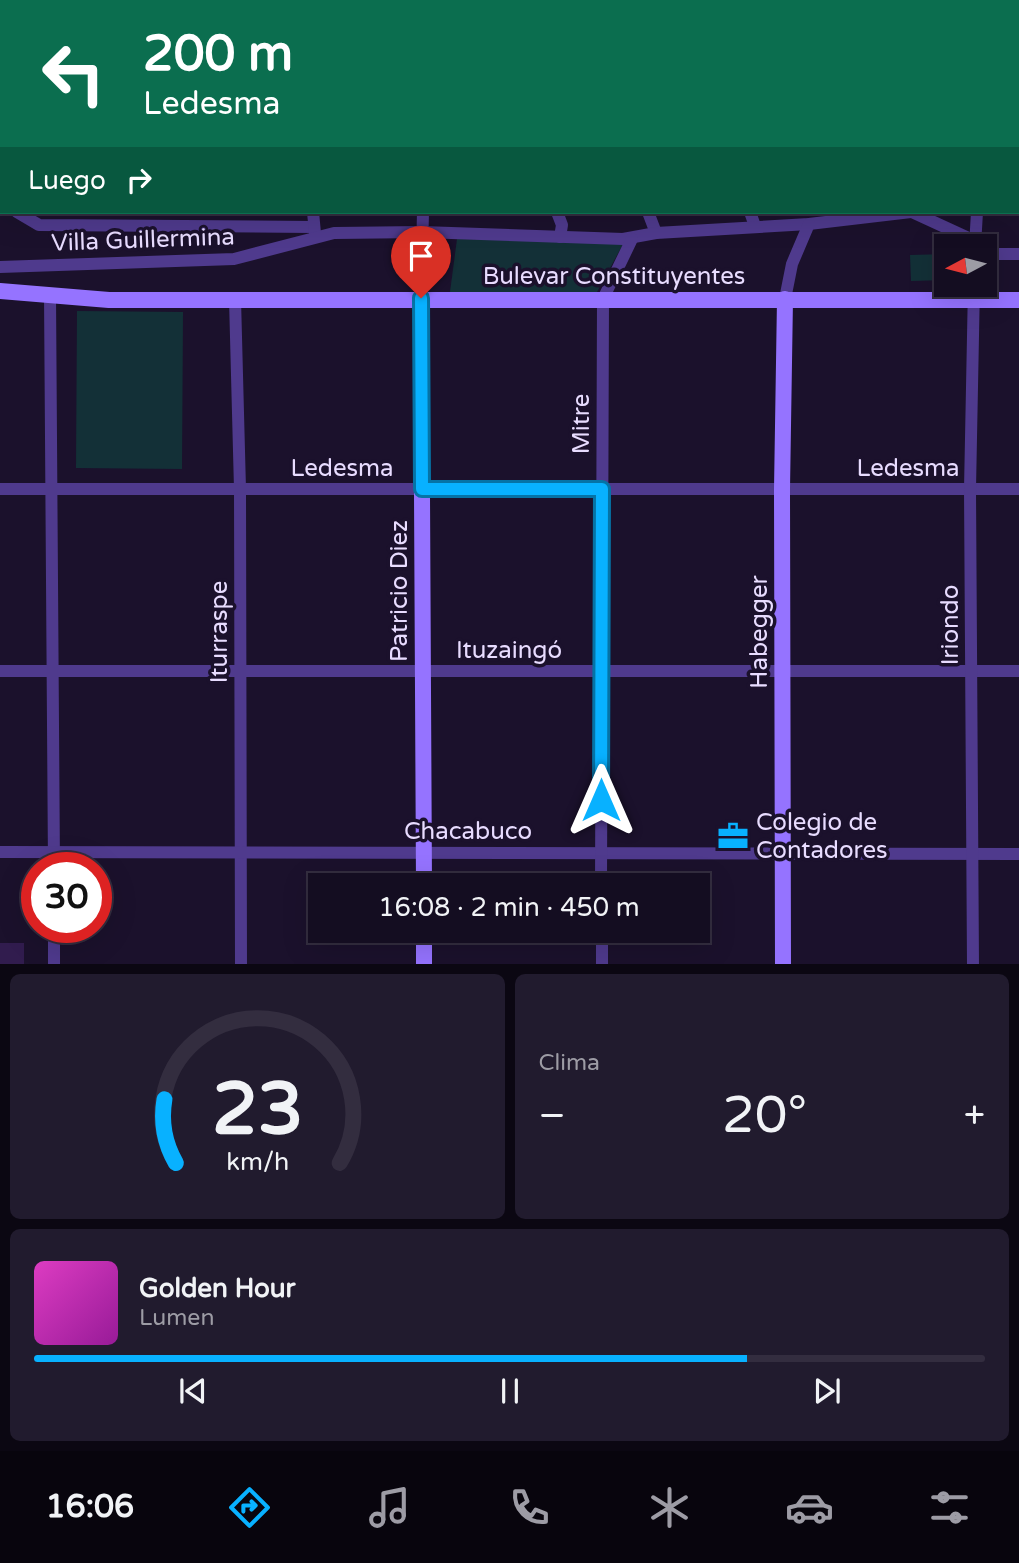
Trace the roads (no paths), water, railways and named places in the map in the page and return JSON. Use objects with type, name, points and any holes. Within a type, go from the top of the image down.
[{"type":"street","points":[[21,214],[39,225],[315,232],[313,214]]},
{"type":"street","name":"Patricio Diez","points":[[423,214],[424,873]]},
{"type":"street","points":[[558,214],[562,225],[561,237]]},
{"type":"street","points":[[649,214],[656,233]]},
{"type":"street","points":[[751,214],[755,226]]},
{"type":"street","name":"Villa Guillermina","points":[[0,267],[234,259],[260,255],[315,232],[422,232],[632,239],[656,233],[809,224],[845,216],[878,214]]},
{"type":"street","points":[[916,214],[955,234]]},
{"type":"street","points":[[975,234],[976,214]]},
{"type":"street","points":[[785,299],[792,264],[809,224]]},
{"type":"street","points":[[603,299],[632,239]]},
{"type":"street","points":[[998,254],[1019,254]]},
{"type":"street","name":"Bulevar Constituyentes","points":[[0,291],[108,300],[785,299],[934,293]]},
{"type":"street","points":[[50,295],[54,852]]},
{"type":"street","name":"Bulevar Constituyentes","points":[[998,296],[1019,300]]},
{"type":"street","name":"Iriondo","points":[[973,298],[970,489],[973,964]]},
{"type":"street","name":"Iturraspe","points":[[235,299],[240,489],[241,964]]},
{"type":"street","name":"Mitre","points":[[601,873],[603,299]]},
{"type":"street","name":"Habegger","points":[[783,964],[782,489],[785,299]]},
{"type":"street","name":"Ledesma","points":[[0,489],[1019,489]]},
{"type":"street","name":"Ituzaingó","points":[[0,671],[1019,671]]},
{"type":"street","name":"Chacabuco","points":[[0,852],[21,852]]},
{"type":"street","name":"Chacabuco","points":[[112,852],[1019,854]]},
{"type":"street","points":[[54,943],[54,964]]},
{"type":"street","points":[[424,943],[424,964]]},
{"type":"street","points":[[602,943],[602,964]]},
{"type":"place","name":"Colegio de Contadores","points":[[733,836]]}]
